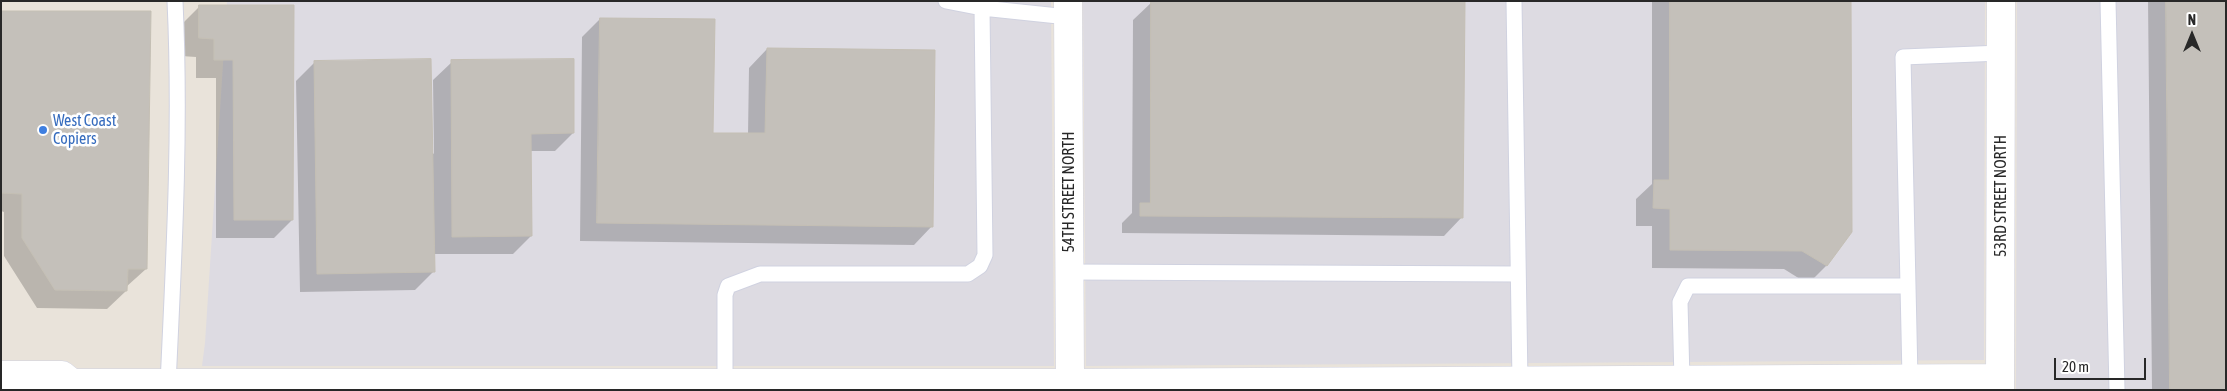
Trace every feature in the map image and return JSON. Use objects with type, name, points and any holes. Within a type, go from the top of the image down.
[{"type":"street","name":"53RD STREET NORTH","points":[[2000,384],[2001,1]]},
{"type":"street","name":"54TH STREET NORTH","points":[[1068,9],[1070,384]]},
{"type":"street","points":[[1,375],[62,375],[63,386],[126,387],[168,384],[563,387],[724,384],[767,387],[1042,387],[1070,384],[1307,386],[1529,384],[1682,380],[1806,384],[1910,378],[2000,384]]},
{"type":"lane","points":[[168,384],[174,260],[177,121],[178,62],[175,1]]},
{"type":"lane","points":[[946,1],[982,8],[1068,9]]},
{"type":"lane","points":[[1514,1],[1518,274],[1529,384]]},
{"type":"lane","points":[[2108,1],[2117,390]]},
{"type":"lane","points":[[724,384],[724,296],[728,286],[760,274],[968,274],[980,266],[985,255],[982,8]]},
{"type":"lane","points":[[1910,378],[1903,57],[2001,53]]},
{"type":"lane","points":[[1070,272],[1518,274]]},
{"type":"lane","points":[[1682,380],[1680,302],[1688,286],[1907,286]]},
{"type":"shaded area","points":[[227,1],[1051,1],[1054,366],[202,366]]},
{"type":"shaded area","points":[[1083,1],[1985,1],[1984,360],[1086,366]]},
{"type":"shaded area","points":[[2017,1],[2226,1],[2226,390],[2016,390]]},
{"type":"building","points":[[1151,1],[1465,1],[1463,218],[1140,216],[1140,203],[1150,203]]},
{"type":"building","points":[[1670,1],[1851,1],[1852,232],[1827,266],[1802,251],[1670,250],[1670,209],[1653,208],[1654,180],[1669,180]]},
{"type":"building","points":[[2166,1],[2226,1],[2226,390],[2170,390]]},
{"type":"building","points":[[199,5],[294,5],[293,220],[234,220],[233,60],[214,60],[214,39],[199,38]]},
{"type":"building","points":[[1,11],[151,11],[147,269],[128,269],[127,291],[55,290],[22,238],[22,194],[1,193]]},
{"type":"building","points":[[600,18],[715,19],[713,133],[765,133],[767,48],[935,50],[933,227],[597,223]]},
{"type":"building","points":[[431,59],[435,272],[317,274],[314,61]]},
{"type":"building","points":[[574,59],[574,133],[531,134],[532,236],[452,237],[451,60]]},
{"type":"place","name":"West Coast Copiers","points":[[43,130]]}]
